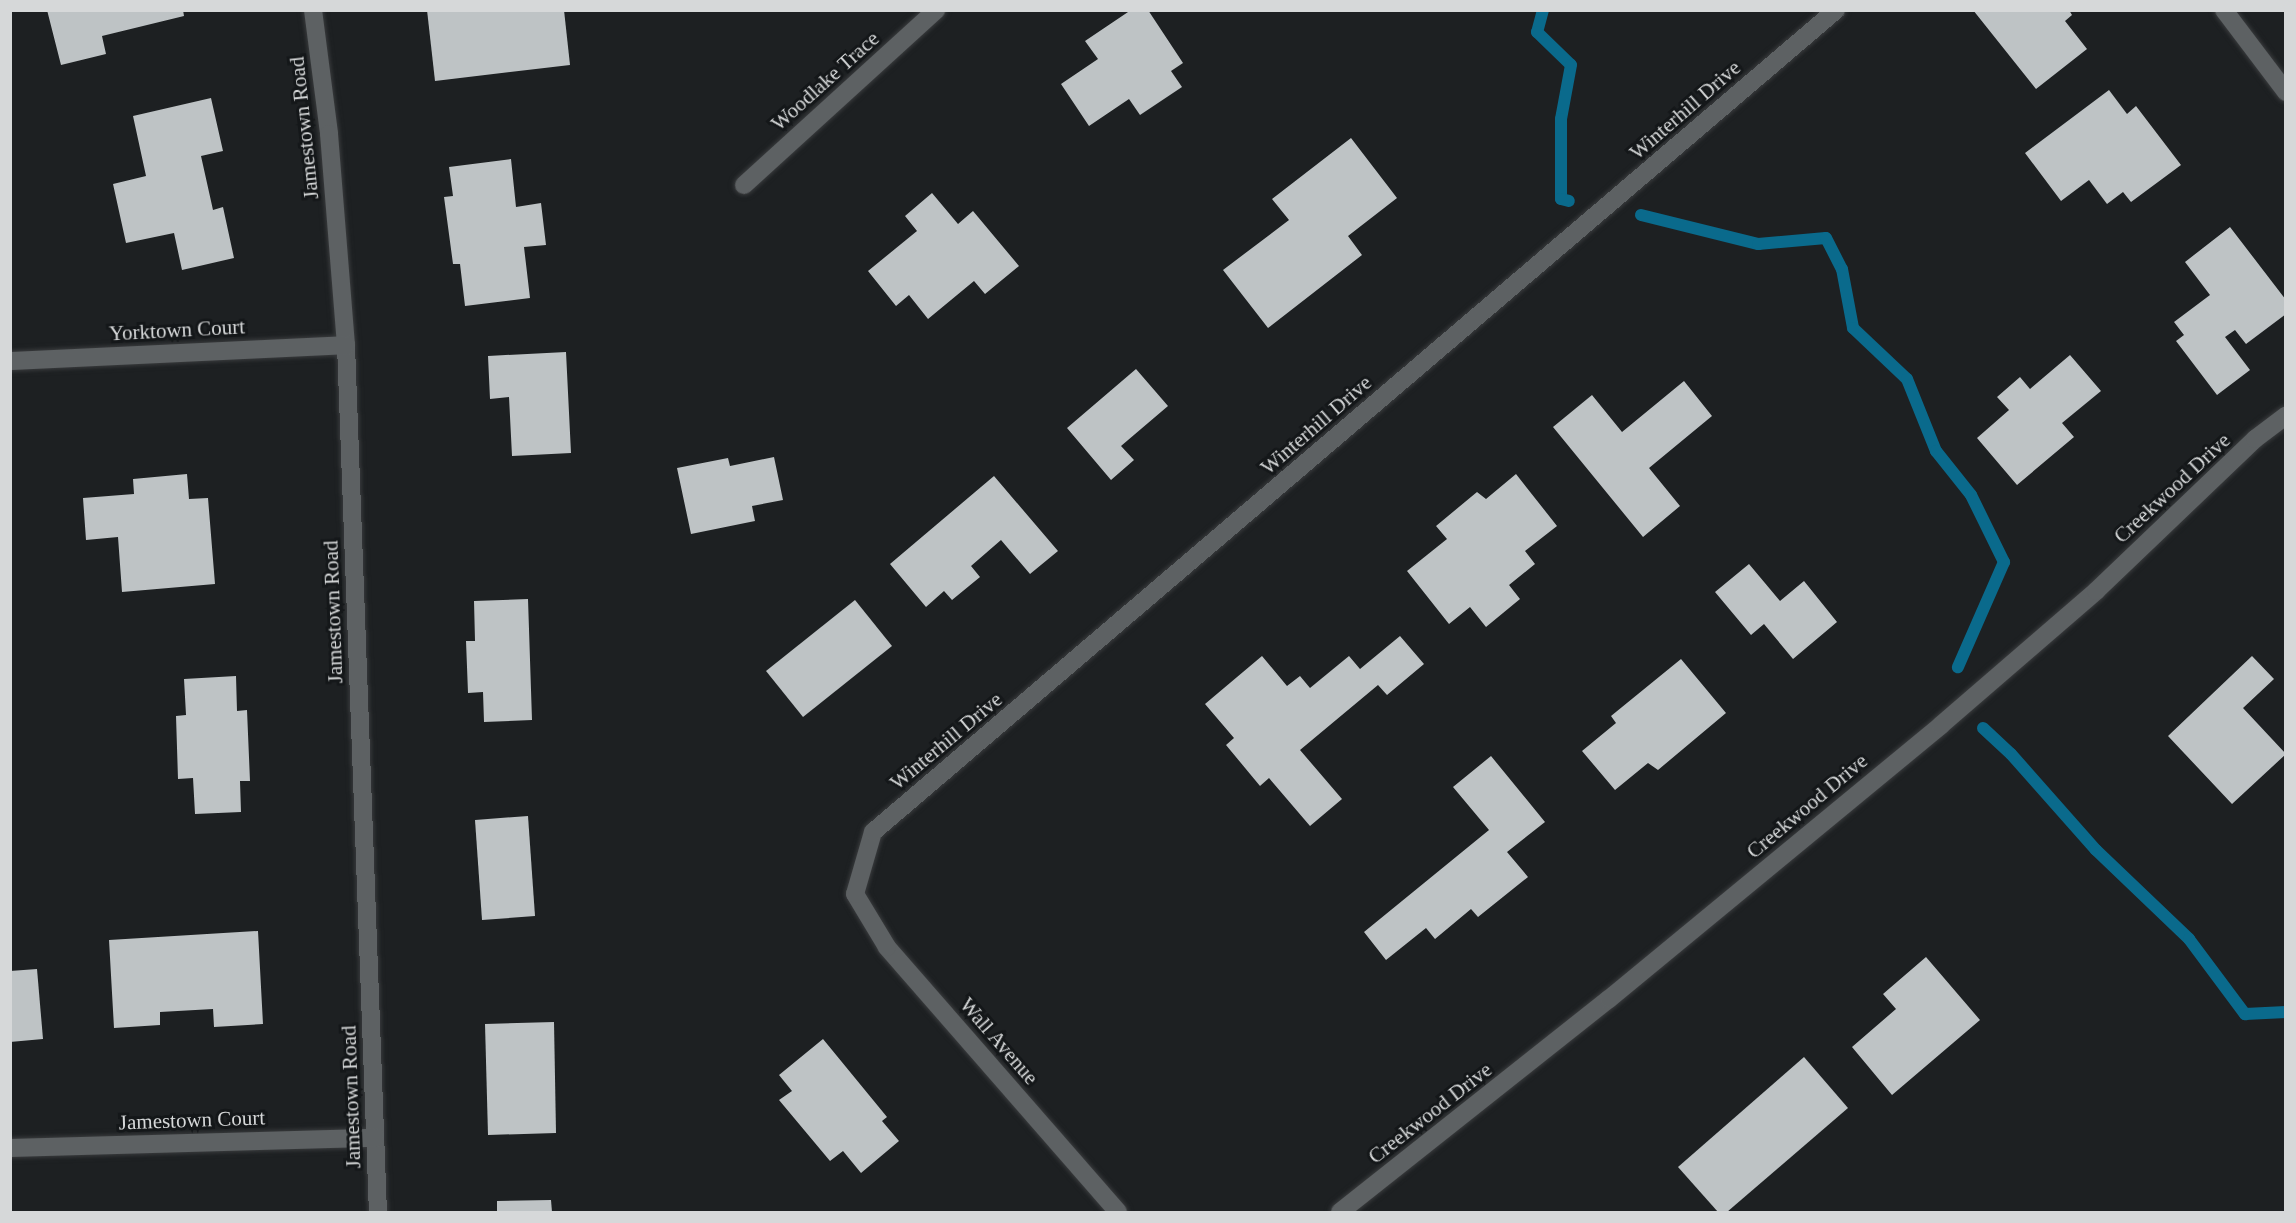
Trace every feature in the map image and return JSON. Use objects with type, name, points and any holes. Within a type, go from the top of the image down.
[{"type":"street","name":"Jamestown Road","points":[[313,10],[329,134],[346,345],[378,1212]]},
{"type":"street","name":"Woodlake Trace","points":[[744,185],[936,10]]},
{"type":"street","name":"Winterhill Drive","points":[[855,894],[873,832],[1836,10]]},
{"type":"street","points":[[2224,10],[2286,92]]},
{"type":"street","name":"Yorktown Court","points":[[10,361],[346,345]]},
{"type":"street","name":"Creekwood Drive","points":[[1340,1212],[1609,999],[1941,725],[2096,591],[2255,439],[2286,416]]},
{"type":"street","name":"Wall Avenue","points":[[855,894],[887,947],[1118,1212]]},
{"type":"street","name":"Jamestown Court","points":[[10,1148],[375,1138]]},
{"type":"building","points":[[47,10],[183,10],[184,16],[102,36],[106,54],[61,65]]},
{"type":"building","points":[[427,10],[564,10],[570,65],[435,81]]},
{"type":"building","points":[[1131,10],[1148,10],[1183,63],[1171,71],[1182,87],[1140,115],[1129,99],[1089,126],[1061,84],[1098,59],[1085,41]]},
{"type":"building","points":[[1973,10],[2069,10],[2072,15],[2065,21],[2087,49],[2036,89]]},
{"type":"building","points":[[2109,90],[2127,114],[2136,106],[2181,165],[2131,202],[2123,192],[2107,204],[2089,180],[2061,201],[2025,153]]},
{"type":"building","points":[[211,98],[223,151],[201,156],[213,210],[223,207],[234,258],[182,270],[174,233],[126,243],[113,184],[146,176],[133,116]]},
{"type":"building","points":[[1351,138],[1397,198],[1348,236],[1362,255],[1268,328],[1223,270],[1289,220],[1272,199]]},
{"type":"building","points":[[511,159],[516,207],[541,203],[546,245],[524,247],[530,298],[465,306],[460,264],[453,264],[444,197],[453,196],[449,167]]},
{"type":"building","points":[[932,193],[958,224],[973,211],[1019,266],[985,294],[974,281],[928,319],[909,295],[896,306],[868,271],[917,231],[905,216]]},
{"type":"building","points":[[2230,227],[2286,300],[2286,314],[2246,344],[2235,330],[2225,337],[2250,370],[2217,395],[2176,341],[2184,335],[2174,322],[2210,295],[2185,262]]},
{"type":"building","points":[[566,352],[571,453],[512,456],[509,397],[490,399],[488,356]]},
{"type":"building","points":[[2070,355],[2101,391],[2062,423],[2074,437],[2017,485],[1977,438],[2009,410],[1997,397],[2020,377],[2030,389]]},
{"type":"building","points":[[1136,369],[1168,406],[1121,446],[1134,460],[1111,480],[1067,428]]},
{"type":"building","points":[[1684,381],[1712,416],[1649,468],[1680,506],[1643,537],[1553,427],[1592,395],[1622,432]]},
{"type":"building","points":[[774,457],[783,500],[752,506],[755,521],[691,534],[677,468],[728,458],[730,466]]},
{"type":"building","points":[[187,474],[189,499],[208,498],[215,584],[122,592],[118,537],[86,540],[83,498],[134,494],[133,479]]},
{"type":"building","points":[[1516,474],[1557,526],[1525,551],[1535,564],[1509,585],[1520,599],[1486,627],[1470,607],[1449,624],[1407,571],[1447,539],[1436,526],[1477,492],[1486,499]]},
{"type":"building","points":[[994,476],[1058,551],[1030,574],[1001,540],[971,566],[980,577],[952,600],[944,591],[926,607],[890,564]]},
{"type":"building","points":[[1749,564],[1780,601],[1804,581],[1837,622],[1793,659],[1764,624],[1751,635],[1715,592]]},
{"type":"building","points":[[528,599],[532,720],[484,722],[483,692],[468,693],[466,641],[475,641],[474,601]]},
{"type":"building","points":[[855,600],[892,646],[803,717],[766,671]]},
{"type":"building","points":[[1400,636],[1424,664],[1387,695],[1378,685],[1300,750],[1342,799],[1310,826],[1269,778],[1260,786],[1226,745],[1234,738],[1205,704],[1262,656],[1287,686],[1300,676],[1310,688],[1349,656],[1360,669]]},
{"type":"building","points":[[2252,656],[2274,679],[2243,708],[2286,754],[2232,804],[2168,736]]},
{"type":"building","points":[[1681,659],[1726,713],[1658,770],[1648,763],[1615,790],[1582,751],[1616,723],[1611,716]]},
{"type":"building","points":[[236,676],[237,711],[247,710],[250,781],[240,781],[241,812],[195,814],[193,778],[178,779],[176,716],[186,715],[184,679]]},
{"type":"building","points":[[1491,756],[1545,822],[1507,852],[1528,877],[1478,917],[1471,909],[1435,939],[1426,928],[1386,960],[1364,932],[1489,830],[1453,787]]},
{"type":"building","points":[[528,816],[535,916],[482,920],[475,820]]},
{"type":"building","points":[[258,931],[263,1024],[214,1027],[213,1009],[160,1012],[160,1025],[114,1028],[109,940]]},
{"type":"building","points":[[1926,957],[1980,1020],[1892,1095],[1852,1047],[1896,1009],[1883,994]]},
{"type":"building","points":[[37,969],[43,1039],[10,1042],[10,971]]},
{"type":"building","points":[[554,1022],[556,1133],[488,1135],[485,1024]]},
{"type":"building","points":[[823,1039],[887,1117],[882,1121],[899,1141],[861,1173],[843,1151],[830,1161],[779,1100],[792,1091],[779,1075]]},
{"type":"building","points":[[1804,1057],[1848,1108],[1727,1212],[1718,1212],[1678,1167]]},
{"type":"building","points":[[551,1200],[552,1212],[497,1212],[497,1201]]},
{"type":"waterway","points":[[1543,10],[1537,32],[1571,65],[1561,119],[1561,199],[1569,201]]},
{"type":"waterway","points":[[1641,215],[1758,244],[1826,238],[1842,269],[1853,328],[1907,379],[1936,451],[1971,495],[2004,562],[1958,667]]},
{"type":"waterway","points":[[1983,728],[2011,754],[2096,850],[2189,939],[2245,1014],[2286,1012]]}]
